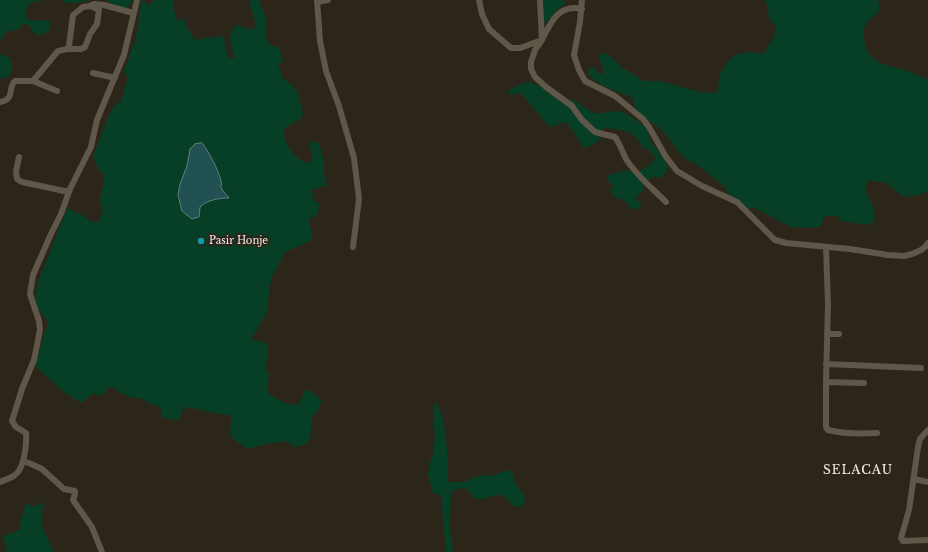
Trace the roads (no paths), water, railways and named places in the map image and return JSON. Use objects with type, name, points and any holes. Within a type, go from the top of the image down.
[{"type":"street","points":[[0,482],[16,474],[23,461],[26,435],[23,431],[16,427],[12,421],[22,389],[34,360],[40,330],[39,321],[32,300],[31,288],[33,275],[61,214],[69,192],[91,147],[97,120],[115,78],[127,42],[137,0]]},
{"type":"street","points":[[328,0],[317,1],[320,41],[326,71],[340,106],[354,158],[359,199],[353,247]]},
{"type":"street","points":[[479,0],[482,14],[489,29],[511,48],[520,48],[542,40]]},
{"type":"street","points":[[540,0],[542,40]]},
{"type":"street","points":[[582,0],[574,55],[578,70],[585,80],[615,96],[643,119],[666,158],[677,171],[702,186],[737,202],[775,240],[786,243],[904,256],[921,250],[928,243]]},
{"type":"street","points":[[67,49],[70,46],[74,13],[83,7],[94,4],[104,5],[133,13]]},
{"type":"street","points":[[33,81],[56,52],[85,47],[90,34],[99,19],[99,10],[91,6]]},
{"type":"street","points":[[582,8],[567,8],[558,13],[549,24],[542,40],[535,50],[531,62],[531,69],[535,77],[572,106],[582,120],[595,132],[615,137],[621,145],[626,157],[638,174],[666,202]]},
{"type":"street","points":[[93,73],[115,78]]},
{"type":"street","points":[[0,102],[6,100],[11,95],[13,82],[17,81],[33,81],[57,91]]},
{"type":"street","points":[[19,157],[16,171],[17,179],[22,182],[69,192]]},
{"type":"street","points":[[826,247],[828,304],[826,427],[828,430],[842,433],[876,433]]},
{"type":"street","points":[[827,334],[839,334]]},
{"type":"street","points":[[826,364],[920,368]]},
{"type":"street","points":[[826,382],[864,383]]},
{"type":"street","points":[[928,430],[920,440],[918,447],[914,479],[901,539],[907,541],[928,540]]},
{"type":"street","points":[[23,461],[42,469],[64,489],[75,491],[73,500],[92,527],[102,552]]},
{"type":"street","points":[[914,479],[928,482]]},
{"type":"water","points":[[202,143],[210,155],[218,172],[221,187],[229,198],[217,199],[206,203],[200,207],[199,217],[192,219],[182,211],[178,195],[180,184],[187,166],[190,149],[195,144]]},
{"type":"place","name":"Pasir Honje","points":[[201,241]]},
{"type":"district","name":"SELACAU","points":[[858,471]]}]
